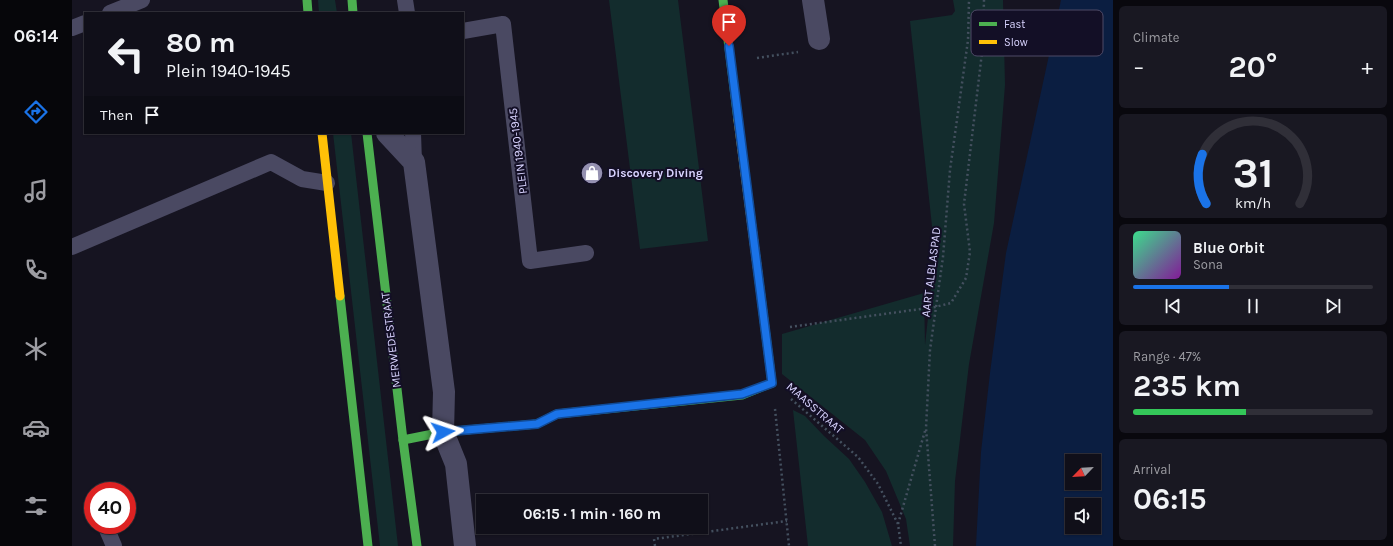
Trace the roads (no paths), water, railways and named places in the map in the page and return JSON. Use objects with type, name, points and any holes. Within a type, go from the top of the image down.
[{"type":"main road","points":[[307,0],[308,12]]},
{"type":"main road","points":[[352,0],[353,12]]},
{"type":"main road","points":[[403,440],[443,432],[537,424],[557,414],[742,394],[772,383],[723,0]]},
{"type":"main road","points":[[322,134],[368,546]]},
{"type":"main road","name":"MERWEDESTRAAT","points":[[367,134],[417,546]]},
{"type":"street","points":[[813,0],[818,39]]},
{"type":"street","points":[[388,134],[414,162],[444,392],[443,432],[456,464],[465,546]]},
{"type":"lane","points":[[112,12],[142,0]]},
{"type":"lane","points":[[405,0],[407,12]]},
{"type":"lane","points":[[72,28],[84,23]]},
{"type":"lane","name":"PLEIN 1940-1945","points":[[464,31],[503,24],[530,262],[586,253]]},
{"type":"lane","points":[[413,134],[414,162]]},
{"type":"lane","points":[[72,247],[271,162],[302,180],[327,183]]},
{"type":"lane","points":[[109,534],[114,546]]},
{"type":"water","points":[[1061,0],[1113,0],[1113,546],[976,546],[981,452],[1006,253],[1049,56],[1103,56],[1103,10],[1059,10]]},
{"type":"place","name":"Discovery Diving","points":[[592,173]]}]
